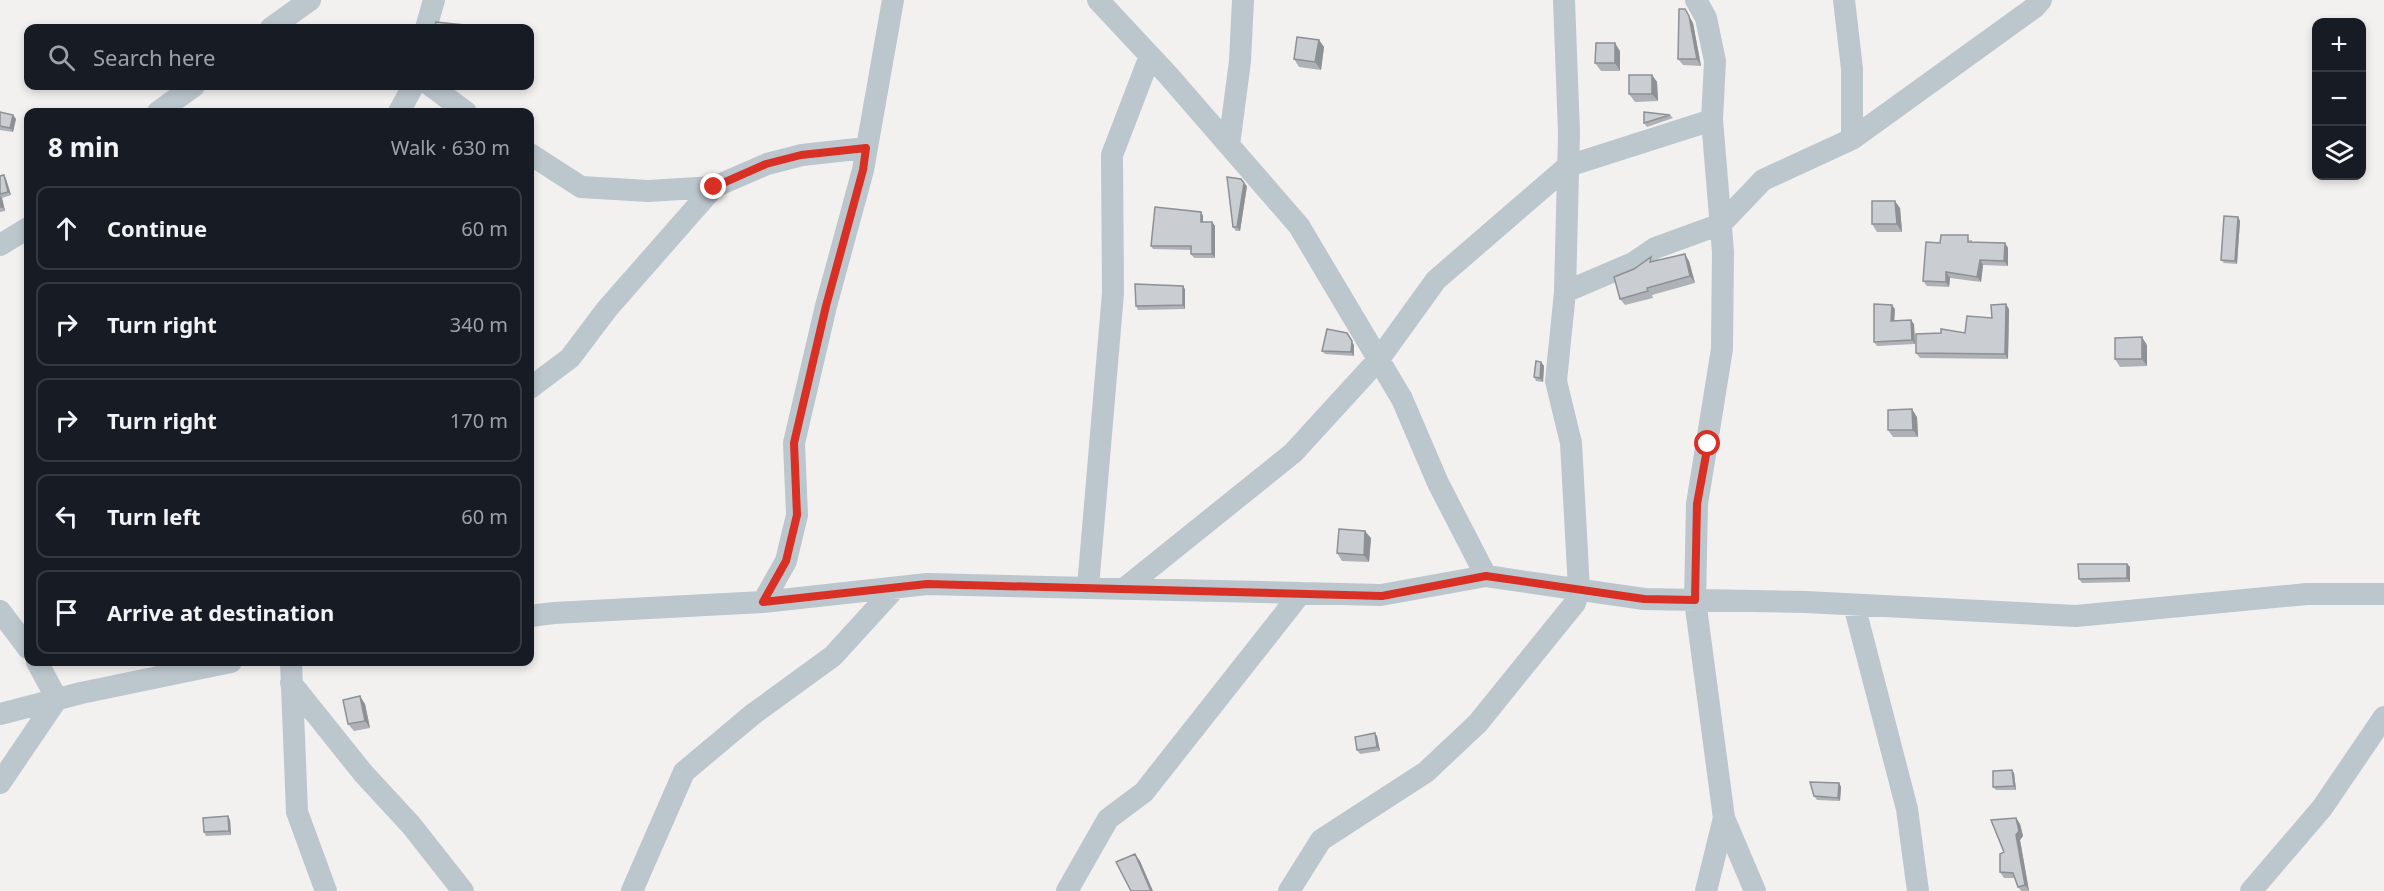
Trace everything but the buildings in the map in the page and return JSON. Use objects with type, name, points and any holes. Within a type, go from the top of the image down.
[{"type":"street","points":[[277,24],[310,0]]},
{"type":"street","points":[[427,24],[434,0]]},
{"type":"street","points":[[763,602],[786,561],[797,515],[794,443],[826,306],[863,170],[893,0]]},
{"type":"street","points":[[1098,0],[1299,226],[1402,399],[1437,483],[1486,576]]},
{"type":"street","points":[[1229,145],[1239,61],[1243,0]]},
{"type":"street","points":[[1289,891],[1321,840],[1426,772],[1478,723],[1575,603],[1579,589],[1571,443],[1556,381],[1565,292],[1569,133],[1564,0]]},
{"type":"street","points":[[1696,0],[1706,18],[1715,61],[1712,120],[1723,252],[1722,349],[1697,504],[1695,600],[1724,818],[1755,891]]},
{"type":"street","points":[[1844,0],[1852,69],[1852,139]]},
{"type":"street","points":[[1565,292],[1633,263],[1655,248],[1720,224],[1763,180],[1852,139],[2042,0]]},
{"type":"street","points":[[1088,587],[1113,293],[1112,155],[1150,56]]},
{"type":"street","points":[[164,108],[188,90]]},
{"type":"street","points":[[401,108],[411,90]]},
{"type":"street","points":[[436,90],[461,108]]},
{"type":"street","points":[[1125,588],[1293,453],[1379,359],[1436,280],[1568,166],[1712,120]]},
{"type":"street","points":[[534,157],[581,187],[648,191],[714,187],[766,164],[801,155],[866,148]]},
{"type":"street","points":[[534,385],[570,358],[607,309],[714,187]]},
{"type":"street","points":[[0,245],[24,230]]},
{"type":"street","points":[[534,615],[554,612],[763,602],[927,584],[1382,596],[1486,576],[1644,599],[1854,605],[2076,616],[2307,594],[2384,594]]},
{"type":"street","points":[[632,891],[684,772],[752,715],[833,656],[895,588]]},
{"type":"street","points":[[1067,891],[1108,819],[1144,792],[1301,593]]},
{"type":"street","points":[[1854,605],[1907,809],[1918,891]]},
{"type":"street","points":[[0,611],[24,643]]},
{"type":"street","points":[[39,666],[57,699]]},
{"type":"street","points":[[0,714],[57,699],[212,666]]},
{"type":"street","points":[[291,672],[297,812],[326,891]]},
{"type":"street","points":[[291,672],[363,773],[411,825],[463,891]]},
{"type":"street","points":[[0,783],[57,699]]},
{"type":"street","points":[[2251,891],[2322,808],[2384,717]]},
{"type":"street","points":[[1706,891],[1724,818]]},
{"type":"route","points":[[714,187],[766,164],[801,155],[866,148],[863,170],[826,306],[794,443],[797,515],[786,561],[763,602],[927,584],[1382,596],[1486,576],[1644,599],[1695,600],[1697,504],[1708,444]]}]
